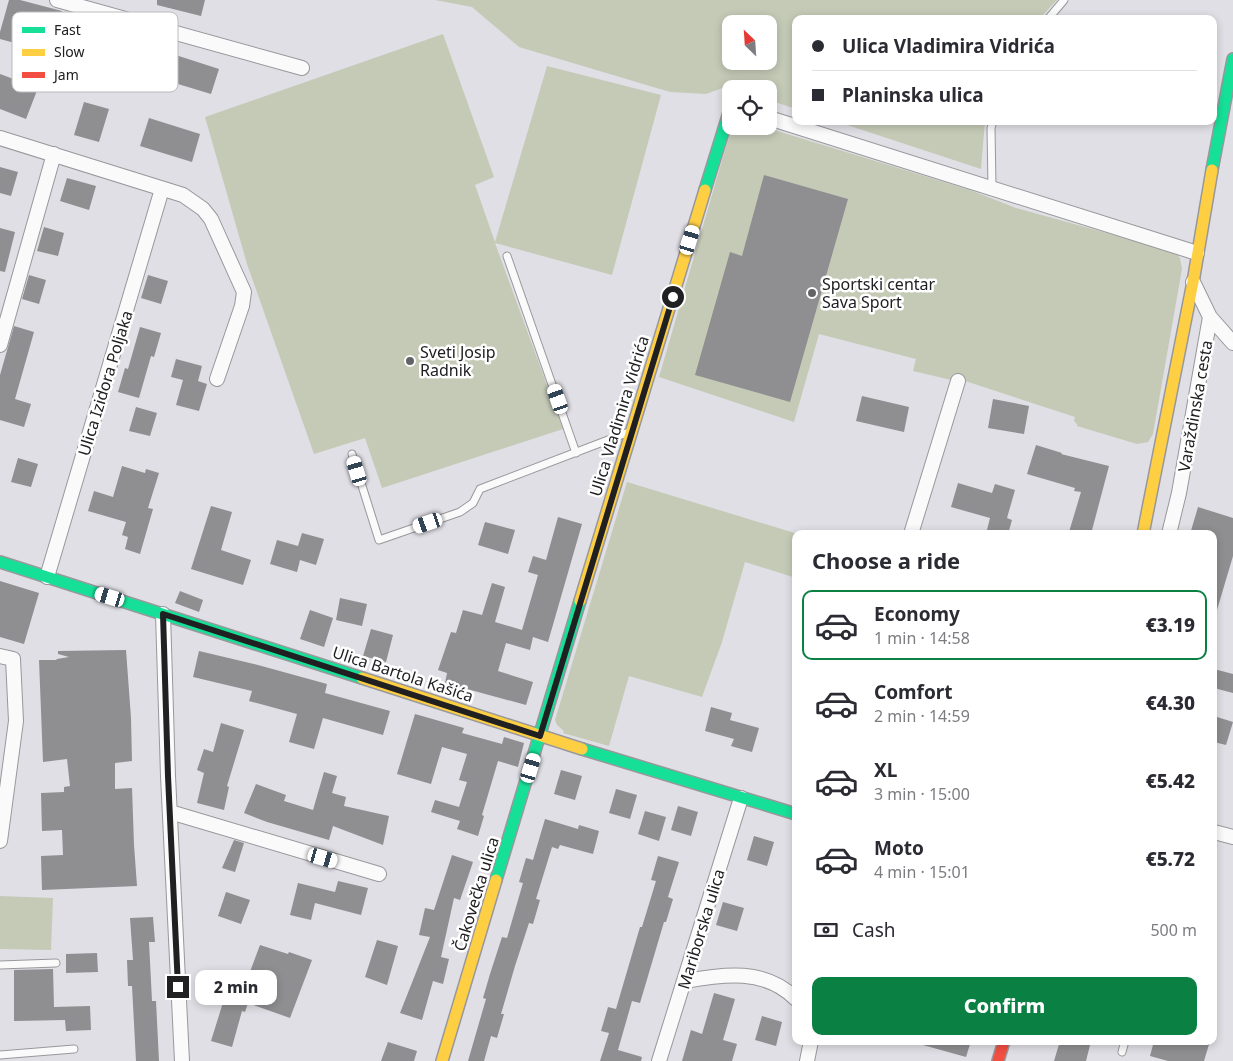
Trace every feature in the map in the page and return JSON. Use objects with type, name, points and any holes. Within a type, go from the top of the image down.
[{"type":"street","points":[[57,0],[100,12]]},
{"type":"street","points":[[178,34],[302,68]]},
{"type":"street","name":"Varaždinska cesta","points":[[1144,530],[1193,282],[1233,60]]},
{"type":"street","points":[[777,121],[1197,253]]},
{"type":"street","name":"Ulica Vladimira Vidrića","points":[[540,736],[722,135]]},
{"type":"street","points":[[0,138],[183,195],[203,209],[211,219],[244,292],[242,306],[217,379]]},
{"type":"street","points":[[0,344],[54,154]]},
{"type":"street","name":"Ulica Izidora Poljaka","points":[[47,577],[162,189]]},
{"type":"street","name":"Varaždinska cesta","points":[[1170,530],[1179,493],[1210,317],[1193,282]]},
{"type":"street","points":[[1210,317],[1233,343]]},
{"type":"street","points":[[912,530],[958,382]]},
{"type":"street","name":"Ulica Bartola Kašića","points":[[0,562],[540,736],[792,813]]},
{"type":"street","points":[[163,614],[182,1061]]},
{"type":"street","points":[[0,656],[14,659],[16,721],[0,841]]},
{"type":"street","name":"Čakovečka ulica","points":[[442,1061],[540,736]]},
{"type":"street","name":"Mariborska ulica","points":[[660,1061],[741,798]]},
{"type":"street","points":[[170,812],[379,874]]},
{"type":"street","points":[[1217,833],[1233,837]]},
{"type":"street","points":[[685,981],[721,975],[758,976],[786,988],[792,994]]},
{"type":"street","points":[[807,1061],[810,1045]]},
{"type":"street","points":[[998,1061],[1003,1045]]},
{"type":"lane","points":[[1051,15],[1064,0]]},
{"type":"lane","points":[[992,125],[992,188]]},
{"type":"lane","points":[[507,256],[576,453]]},
{"type":"lane","points":[[352,454],[379,540],[460,512],[473,503],[480,489],[631,431]]},
{"type":"lane","points":[[0,965],[56,963]]},
{"type":"lane","points":[[1122,1052],[1124,1045]]},
{"type":"lane","points":[[0,1055],[74,1049]]},
{"type":"green space","points":[[435,0],[1057,0],[1043,15],[792,15],[792,108],[777,103],[777,80],[722,80],[722,88],[706,94],[670,92],[519,47],[472,7]]},
{"type":"green space","points":[[443,34],[494,177],[475,185],[495,242],[547,66],[661,95],[612,275],[495,243],[563,429],[382,488],[365,438],[314,454],[247,264],[205,117]]},
{"type":"green space","points":[[847,125],[985,125],[981,169]]},
{"type":"green space","points":[[777,131],[970,190],[1016,208],[1176,252],[1180,258],[1182,269],[1153,434],[1148,442],[1137,444],[1077,426],[1074,421],[1075,417],[953,377],[951,380],[913,371],[916,359],[819,334],[794,422],[659,377],[729,135],[777,135]]},
{"type":"green space","points":[[627,482],[792,532],[792,577],[745,562],[722,642],[702,697],[629,676],[609,746],[563,733],[564,731],[557,725],[555,720]]},
{"type":"green space","points":[[0,896],[53,898],[51,950],[0,949]]},
{"type":"building","points":[[9,0],[20,0],[62,11],[12,12],[12,42],[0,39],[0,32]]},
{"type":"building","points":[[157,0],[205,0],[201,16],[157,5]]},
{"type":"building","points":[[178,56],[219,69],[211,94],[178,84]]},
{"type":"building","points":[[0,74],[12,78],[12,92],[36,92],[26,119],[0,109]]},
{"type":"building","points":[[84,102],[109,109],[99,142],[74,135]]},
{"type":"building","points":[[149,118],[200,134],[192,162],[140,146]]},
{"type":"building","points":[[0,167],[18,172],[11,196],[0,193]]},
{"type":"building","points":[[764,175],[848,199],[790,402],[695,375],[730,252],[742,256]]},
{"type":"building","points":[[67,178],[96,186],[89,210],[60,201]]},
{"type":"building","points":[[44,227],[64,233],[58,256],[37,251]]},
{"type":"building","points":[[0,228],[15,232],[5,272],[0,271]]},
{"type":"building","points":[[29,275],[46,280],[39,304],[22,299]]},
{"type":"building","points":[[148,275],[168,281],[161,304],[141,298]]},
{"type":"building","points":[[14,326],[34,332],[15,399],[31,404],[24,427],[0,420],[0,375]]},
{"type":"building","points":[[140,327],[161,333],[154,357],[151,356],[139,398],[118,392],[125,368],[128,369]]},
{"type":"building","points":[[176,359],[202,366],[198,381],[207,384],[199,411],[176,405],[183,380],[171,377]]},
{"type":"building","points":[[862,396],[909,407],[904,432],[856,421]]},
{"type":"building","points":[[993,399],[1029,406],[1024,434],[988,428]]},
{"type":"building","points":[[136,407],[157,413],[150,436],[129,431]]},
{"type":"building","points":[[1036,445],[1061,454],[1109,466],[1092,530],[1070,530],[1081,492],[1074,491],[1075,488],[1027,474]]},
{"type":"building","points":[[18,458],[38,464],[31,487],[11,482]]},
{"type":"building","points":[[122,466],[145,473],[146,469],[159,473],[148,508],[153,509],[140,554],[125,549],[128,537],[122,535],[126,522],[88,511],[94,491],[113,497]]},
{"type":"building","points":[[958,483],[992,493],[995,484],[1015,490],[1007,518],[1012,520],[1009,530],[987,530],[990,518],[951,507]]},
{"type":"building","points":[[211,506],[232,512],[221,550],[251,560],[243,585],[191,569]]},
{"type":"building","points":[[1198,507],[1233,518],[1233,556],[1217,610],[1217,530],[1191,530]]},
{"type":"building","points":[[558,517],[582,524],[548,642],[533,637],[530,650],[506,643],[498,671],[533,682],[526,705],[445,683],[447,673],[438,670],[451,632],[456,633],[463,610],[482,615],[492,583],[505,587],[495,622],[522,630],[538,575],[528,572],[533,556],[546,560]]},
{"type":"building","points":[[485,522],[515,530],[508,554],[478,545]]},
{"type":"building","points":[[302,533],[324,539],[316,565],[300,560],[297,572],[270,564],[277,540],[298,546]]},
{"type":"building","points":[[0,581],[39,593],[24,644],[0,637]]},
{"type":"building","points":[[180,591],[203,600],[199,612],[175,603]]},
{"type":"building","points":[[340,598],[367,604],[362,626],[336,620]]},
{"type":"building","points":[[310,610],[333,618],[324,647],[300,639]]},
{"type":"building","points":[[371,629],[393,635],[386,662],[363,656]]},
{"type":"building","points":[[126,650],[132,761],[115,763],[115,789],[132,788],[137,886],[42,890],[41,856],[63,855],[62,830],[42,831],[41,793],[64,792],[64,787],[70,786],[67,759],[43,762],[39,660],[56,660],[69,657],[58,654],[58,651]]},
{"type":"building","points":[[199,651],[327,684],[325,693],[390,711],[383,735],[323,718],[314,749],[289,742],[297,714],[249,701],[252,691],[193,677]]},
{"type":"building","points":[[1217,670],[1233,674],[1233,693],[1217,689]]},
{"type":"building","points":[[711,707],[732,713],[730,720],[759,728],[752,752],[731,746],[734,739],[705,731]]},
{"type":"building","points":[[415,714],[464,728],[462,733],[502,744],[504,737],[524,743],[518,767],[498,761],[482,815],[484,816],[478,836],[457,829],[460,821],[431,812],[435,800],[459,807],[467,782],[459,780],[467,754],[442,747],[431,784],[397,774]]},
{"type":"building","points":[[1217,717],[1233,722],[1226,745],[1217,743]]},
{"type":"building","points":[[221,723],[244,730],[227,786],[229,787],[224,810],[197,803],[204,773],[197,770],[204,749],[213,752]]},
{"type":"building","points":[[561,770],[582,776],[575,800],[554,794]]},
{"type":"building","points":[[324,772],[337,776],[332,793],[346,797],[344,806],[389,816],[383,845],[333,826],[329,840],[267,822],[244,813],[256,784],[286,795],[284,801],[313,810]]},
{"type":"building","points":[[616,789],[637,795],[630,819],[609,813]]},
{"type":"building","points":[[678,806],[698,812],[691,836],[671,830]]},
{"type":"building","points":[[645,811],[666,817],[659,841],[638,834]]},
{"type":"building","points":[[545,819],[578,829],[579,825],[599,831],[593,854],[560,845],[558,849],[552,847],[536,899],[540,900],[533,924],[529,923],[515,966],[501,1014],[504,1014],[497,1038],[491,1036],[484,1061],[468,1061],[486,999],[483,998],[490,974],[502,937],[507,938],[523,883],[519,882],[526,858],[533,860]]},
{"type":"building","points":[[754,836],[774,842],[767,866],[747,860]]},
{"type":"building","points":[[234,840],[244,843],[235,872],[222,868]]},
{"type":"building","points":[[452,855],[473,862],[460,900],[454,898],[441,957],[449,959],[443,984],[433,981],[422,1020],[400,1013],[430,937],[419,935],[425,908],[434,910]]},
{"type":"building","points":[[658,856],[679,862],[668,897],[673,899],[666,922],[664,922],[640,1003],[632,1001],[618,1050],[642,1057],[641,1061],[600,1061],[609,1033],[601,1031],[608,1007],[616,1009],[640,927],[642,927],[656,881],[651,880]]},
{"type":"building","points":[[338,881],[368,888],[361,915],[315,903],[311,920],[290,915],[298,883],[335,892]]},
{"type":"building","points":[[226,892],[250,900],[241,924],[218,916]]},
{"type":"building","points":[[723,902],[744,908],[737,931],[716,925]]},
{"type":"building","points":[[153,917],[155,942],[149,942],[152,1001],[156,1001],[159,1061],[136,1061],[132,986],[128,986],[127,960],[133,960],[130,918]]},
{"type":"building","points":[[377,940],[398,946],[387,985],[365,977]]},
{"type":"building","points":[[260,945],[312,960],[290,1018],[248,1003],[245,1012],[242,1011],[232,1047],[211,1041],[230,980],[245,985]]},
{"type":"building","points":[[97,953],[98,972],[66,973],[66,954]]},
{"type":"building","points":[[53,969],[54,1007],[90,1006],[91,1030],[66,1031],[65,1020],[14,1021],[14,970]]},
{"type":"building","points":[[714,993],[735,999],[723,1040],[737,1044],[732,1061],[682,1061],[691,1030],[702,1034]]},
{"type":"building","points":[[762,1016],[782,1022],[776,1046],[755,1040]]},
{"type":"building","points":[[388,1042],[417,1051],[414,1061],[381,1061]]},
{"type":"building","points":[[923,1045],[970,1045],[966,1057]]},
{"type":"building","points":[[1059,1045],[1090,1045],[1086,1061],[1054,1061]]},
{"type":"building","points":[[1153,1045],[1209,1045],[1204,1061],[1168,1061],[1150,1056]]},
{"type":"traffic: fast","points":[[1212,170],[1233,59]]},
{"type":"traffic: fast","points":[[705,190],[722,135]]},
{"type":"traffic: fast","points":[[0,562],[362,678]]},
{"type":"traffic: fast","points":[[496,880],[580,601]]},
{"type":"traffic: fast","points":[[582,749],[792,813]]},
{"type":"traffic: slow","points":[[1144,530],[1193,282],[1212,170]]},
{"type":"traffic: slow","points":[[580,601],[705,190]]},
{"type":"traffic: slow","points":[[362,678],[582,749]]},
{"type":"traffic: slow","points":[[442,1061],[496,880]]},
{"type":"traffic: jam","points":[[998,1061],[1003,1045]]},
{"type":"place","name":"Sportski centar Sava Sport","points":[[812,293]]},
{"type":"place","name":"Sveti Josip Radnik","points":[[410,361]]},
{"type":"route","points":[[178,987],[168,776],[163,614],[540,736],[673,297]]}]
